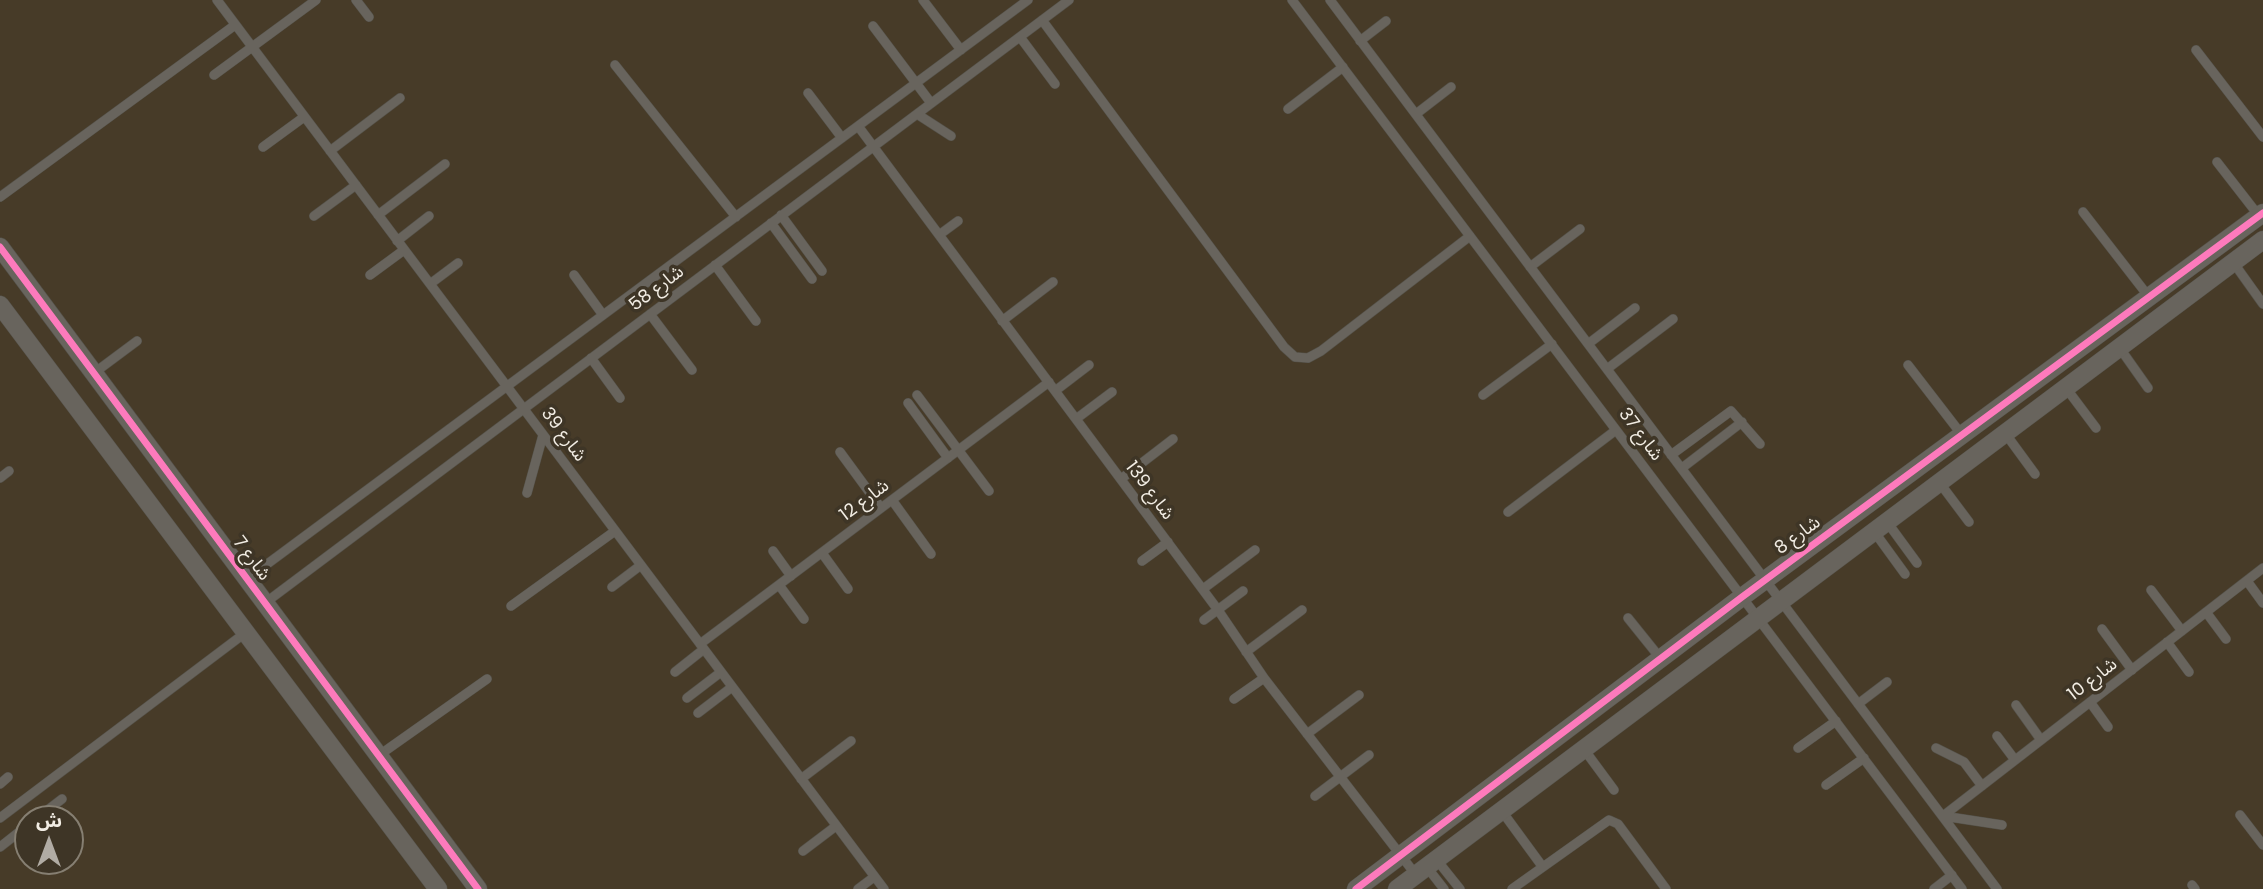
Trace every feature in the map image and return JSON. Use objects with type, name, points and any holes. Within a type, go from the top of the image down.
[{"type":"street","name":"شارع 8","points":[[1356,889],[1742,597],[2261,214]]},
{"type":"street","points":[[1397,889],[2263,240]]},
{"type":"street","name":"شارع 7","points":[[0,247],[478,889]]},
{"type":"street","points":[[0,305],[438,889]]},
{"type":"lane","name":"شارع 39","points":[[217,0],[884,889]]},
{"type":"lane","points":[[214,75],[316,0]]},
{"type":"lane","points":[[356,0],[369,17]]},
{"type":"lane","points":[[923,0],[961,50]]},
{"type":"lane","name":"شارع 58","points":[[247,579],[1028,0]]},
{"type":"lane","name":"شارع 58","points":[[265,603],[1069,0]]},
{"type":"lane","name":"شارع 37","points":[[1293,0],[1962,889]]},
{"type":"lane","name":"شارع 37","points":[[1330,0],[1997,889]]},
{"type":"lane","points":[[1042,20],[1284,347],[1295,357],[1308,358],[1321,351],[1470,236]]},
{"type":"lane","points":[[1360,41],[1386,21]]},
{"type":"lane","points":[[0,197],[235,25]]},
{"type":"lane","points":[[873,26],[931,103]]},
{"type":"lane","points":[[1020,37],[1055,84]]},
{"type":"lane","points":[[2196,50],[2263,137]]},
{"type":"lane","points":[[615,65],[736,216]]},
{"type":"lane","points":[[1288,109],[1343,67]]},
{"type":"lane","points":[[1416,114],[1451,87]]},
{"type":"lane","points":[[808,93],[842,138]]},
{"type":"lane","points":[[330,151],[400,98]]},
{"type":"lane","points":[[917,114],[951,136]]},
{"type":"lane","points":[[263,147],[304,117]]},
{"type":"lane","name":"شارع 139","points":[[858,126],[1203,589],[1264,678],[1401,855],[1426,867]]},
{"type":"lane","points":[[2217,162],[2261,214]]},
{"type":"lane","points":[[378,215],[445,164]]},
{"type":"lane","points":[[314,216],[356,185]]},
{"type":"lane","points":[[2083,212],[2149,297]]},
{"type":"lane","points":[[781,215],[822,271]]},
{"type":"lane","points":[[397,240],[429,216]]},
{"type":"lane","points":[[939,235],[958,221]]},
{"type":"lane","points":[[771,223],[812,279]]},
{"type":"lane","points":[[1530,267],[1580,229]]},
{"type":"lane","points":[[370,275],[404,250]]},
{"type":"lane","points":[[2233,262],[2263,304]]},
{"type":"lane","points":[[429,284],[458,263]]},
{"type":"lane","points":[[715,265],[756,321]]},
{"type":"lane","points":[[574,275],[603,315]]},
{"type":"lane","points":[[1002,321],[1053,282]]},
{"type":"lane","points":[[1588,344],[1635,308]]},
{"type":"lane","points":[[650,314],[692,370]]},
{"type":"lane","points":[[1607,369],[1673,319]]},
{"type":"lane","points":[[94,373],[137,341]]},
{"type":"lane","points":[[1483,395],[1552,344]]},
{"type":"lane","points":[[2119,347],[2148,387]]},
{"type":"lane","points":[[591,358],[620,398]]},
{"type":"lane","name":"شارع 12","points":[[675,671],[779,585],[958,450],[1052,386],[1089,365]]},
{"type":"lane","points":[[1908,365],[1962,435]]},
{"type":"lane","points":[[2066,387],[2096,428]]},
{"type":"lane","points":[[1076,419],[1112,392]]},
{"type":"lane","points":[[917,395],[989,491]]},
{"type":"lane","points":[[908,403],[948,458]]},
{"type":"lane","points":[[1671,455],[1733,411],[1760,444]]},
{"type":"lane","points":[[1682,468],[1742,422]]},
{"type":"lane","points":[[1508,512],[1616,430]]},
{"type":"lane","points":[[2004,433],[2035,474]]},
{"type":"lane","points":[[527,493],[543,435]]},
{"type":"lane","points":[[1121,479],[1173,439]]},
{"type":"lane","points":[[840,452],[881,508]]},
{"type":"lane","points":[[0,478],[9,471]]},
{"type":"lane","points":[[1939,482],[1969,522]]},
{"type":"lane","points":[[891,500],[931,554]]},
{"type":"lane","points":[[1880,526],[1917,562]]},
{"type":"lane","points":[[1880,526],[1905,574]]},
{"type":"lane","points":[[511,606],[615,531]]},
{"type":"lane","points":[[1142,561],[1168,542]]},
{"type":"lane","points":[[1203,589],[1255,550]]},
{"type":"lane","points":[[773,551],[791,576]]},
{"type":"lane","points":[[822,553],[848,589]]},
{"type":"lane","points":[[612,587],[640,565]]},
{"type":"lane","name":"شارع 10","points":[[1942,816],[2263,568]]},
{"type":"lane","points":[[2247,581],[2263,603]]},
{"type":"lane","points":[[779,585],[804,619]]},
{"type":"lane","points":[[2151,590],[2182,631]]},
{"type":"lane","points":[[1204,620],[1243,591]]},
{"type":"lane","points":[[1246,652],[1302,610]]},
{"type":"lane","points":[[2206,612],[2226,639]]},
{"type":"lane","points":[[1628,618],[1661,659]]},
{"type":"lane","points":[[2102,629],[2132,670]]},
{"type":"lane","points":[[0,818],[245,633]]},
{"type":"lane","points":[[2167,642],[2189,671]]},
{"type":"lane","points":[[687,698],[721,673]]},
{"type":"lane","points":[[1234,699],[1264,678]]},
{"type":"lane","points":[[379,756],[487,679]]},
{"type":"lane","points":[[1858,704],[1887,682]]},
{"type":"lane","points":[[698,713],[732,687]]},
{"type":"lane","points":[[1307,734],[1359,695]]},
{"type":"lane","points":[[2090,702],[2108,727]]},
{"type":"lane","points":[[2016,705],[2041,740]]},
{"type":"lane","points":[[1798,748],[1836,721]]},
{"type":"lane","points":[[1997,736],[2015,760]]},
{"type":"lane","points":[[801,779],[851,741]]},
{"type":"lane","points":[[1583,748],[1614,790]]},
{"type":"lane","points":[[1936,748],[1964,762],[1982,786]]},
{"type":"lane","points":[[1315,796],[1369,755]]},
{"type":"lane","points":[[1826,785],[1864,758]]},
{"type":"lane","points":[[0,784],[8,777]]},
{"type":"lane","points":[[54,805],[62,799]]},
{"type":"lane","points":[[1501,810],[1542,866]]},
{"type":"lane","points":[[2240,815],[2263,845]]},
{"type":"lane","points":[[1942,816],[2002,825]]},
{"type":"lane","points":[[1511,889],[1605,821],[1614,821],[1666,889]]},
{"type":"lane","points":[[803,851],[836,826]]},
{"type":"lane","points":[[0,847],[14,836]]},
{"type":"lane","points":[[1426,867],[1444,889]]},
{"type":"lane","points":[[1426,867],[1460,889]]},
{"type":"lane","points":[[1934,889],[1952,875]]},
{"type":"lane","points":[[858,889],[874,877]]},
{"type":"shaded area","points":[[0,0],[2263,0],[2263,889],[0,889]]},
{"type":"cycle path","points":[[1356,889],[1742,597],[2263,213]]},
{"type":"cycle path","points":[[0,247],[478,889]]}]
